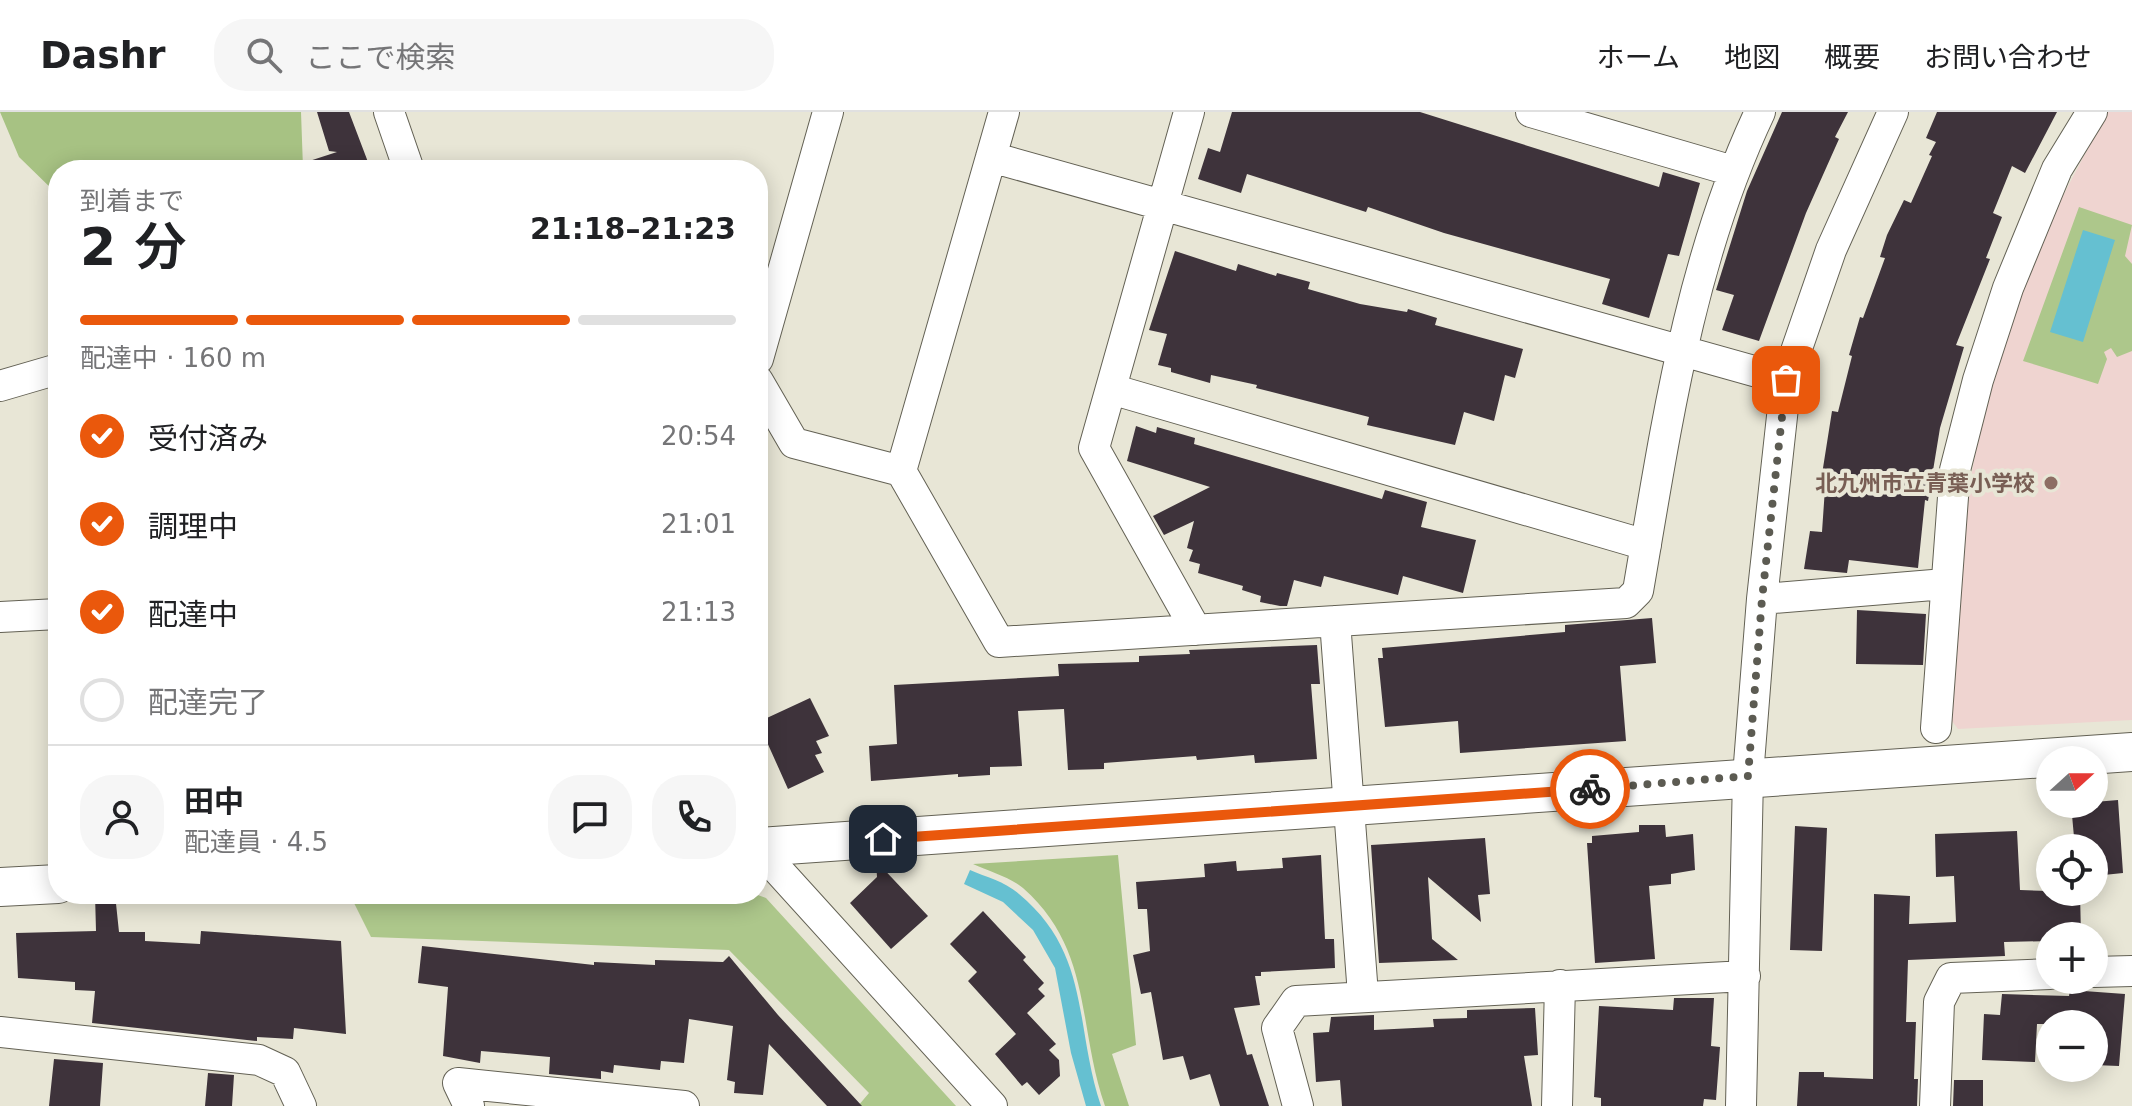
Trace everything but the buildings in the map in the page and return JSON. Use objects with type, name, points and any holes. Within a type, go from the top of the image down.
[{"type":"street","points":[[389,112],[406,160]]},
{"type":"street","points":[[768,324],[828,112]]},
{"type":"street","points":[[901,471],[1004,112]]},
{"type":"street","points":[[1189,112],[1094,448],[1196,630]]},
{"type":"street","points":[[1531,112],[1733,171]]},
{"type":"street","points":[[768,398],[794,443],[901,471],[999,642],[1626,603],[1638,591],[1680,351],[1733,171],[1760,112]]},
{"type":"street","points":[[1741,1106],[1748,776],[1762,599],[1786,380],[1831,250],[1893,112]]},
{"type":"street","points":[[1936,728],[1955,470],[1978,380],[2008,288],[2052,183],[2092,112]]},
{"type":"street","points":[[991,157],[1786,380]]},
{"type":"street","points":[[0,386],[48,372]]},
{"type":"street","points":[[1111,389],[1646,545]]},
{"type":"street","points":[[1762,599],[1945,584]]},
{"type":"street","points":[[0,617],[48,615]]},
{"type":"street","points":[[1335,621],[1363,995]]},
{"type":"street","points":[[768,847],[1350,808],[1748,776],[2132,752]]},
{"type":"street","points":[[768,859],[992,1106]]},
{"type":"street","points":[[0,887],[48,885]]},
{"type":"street","points":[[2108,972],[2132,971]]},
{"type":"street","points":[[1935,1106],[1939,1002],[1951,978],[2036,975]]},
{"type":"street","points":[[1298,1106],[1277,1028],[1296,1001],[1745,976]]},
{"type":"street","points":[[1557,1106],[1560,985]]},
{"type":"street","points":[[0,1032],[259,1060],[285,1072],[301,1106]]},
{"type":"street","points":[[469,1106],[458,1083],[684,1106]]},
{"type":"shaded area","name":"北九州市立青葉小学校","points":[[2107,112],[2132,112],[2132,720],[1958,729],[1945,712],[1957,558],[1983,409],[2034,251]]},
{"type":"green space","points":[[0,112],[301,112],[303,160],[48,160],[48,185],[19,157]]},
{"type":"green space","points":[[2079,207],[2132,225],[2125,256],[2132,264],[2132,351],[2117,357],[2111,348],[2104,352],[2107,359],[2098,384],[2023,361]]},
{"type":"green space","points":[[1118,855],[1136,1045],[1112,1054],[1129,1106],[1105,1106],[1096,1076],[1080,990],[1061,937],[1045,912],[1023,888],[973,864]]},
{"type":"green space","points":[[768,900],[956,1106],[858,1106],[869,1093],[729,950],[371,937],[354,904],[768,904]]},
{"type":"water","points":[[2083,230],[2115,240],[2083,342],[2050,332]]},
{"type":"water","points":[[970,870],[1014,890],[1042,917],[1058,941],[1077,992],[1101,1106],[1086,1106],[1071,1053],[1055,968],[1033,930],[1003,902],[964,884]]},
{"type":"way so far","points":[[1590,789],[1748,776],[1762,599],[1786,380]]},
{"type":"place","name":"北九州市立青葉小学校","points":[[2051,483]]},
{"type":"route","points":[[883,839],[1590,789]]}]
